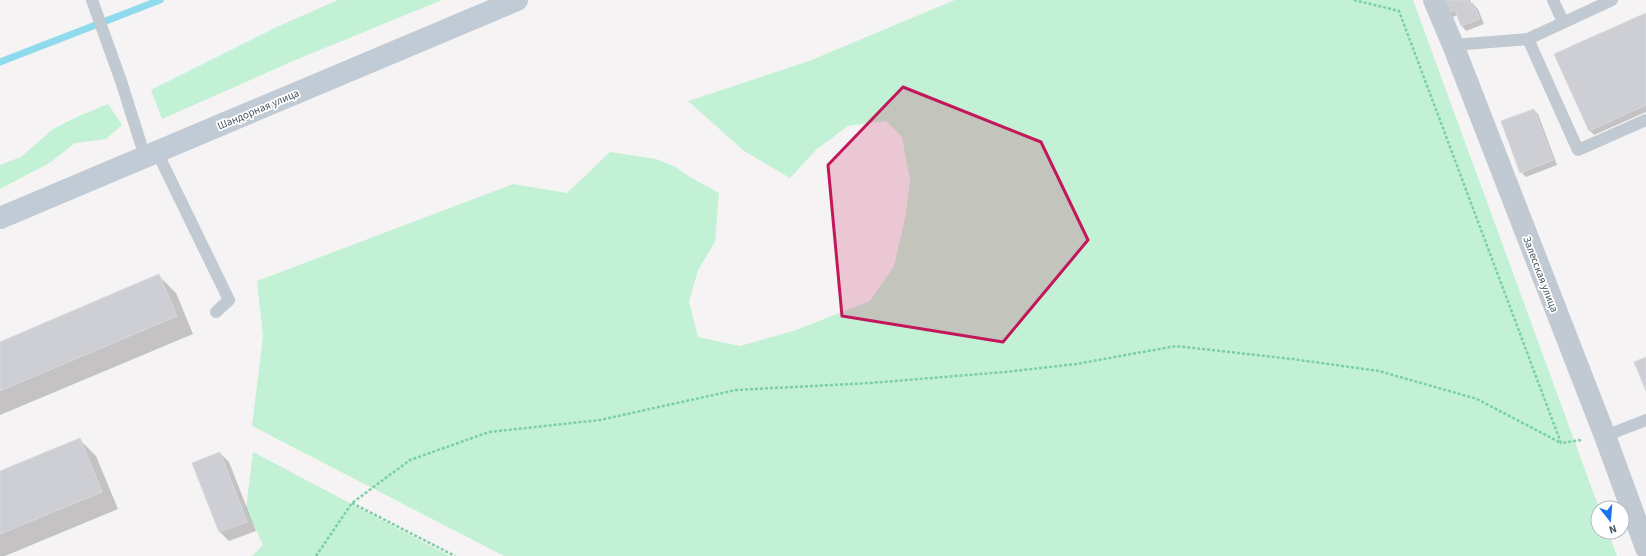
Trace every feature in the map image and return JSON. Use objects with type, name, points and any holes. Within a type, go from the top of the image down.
[{"type":"street","name":"Шандорная улица","points":[[0,218],[517,0]]},
{"type":"street","name":"Залесская улица","points":[[1434,0],[1453,45],[1646,548]]},
{"type":"lane","points":[[92,0],[151,154],[229,300],[216,312]]},
{"type":"lane","points":[[1553,0],[1563,22]]},
{"type":"lane","points":[[1453,45],[1528,39],[1612,0]]},
{"type":"lane","points":[[1528,39],[1578,150],[1646,120]]},
{"type":"lane","points":[[1604,436],[1646,420]]},
{"type":"path","points":[[1354,0],[1399,11],[1561,443]]},
{"type":"path","points":[[316,556],[352,503],[410,460],[489,432],[600,420],[736,390],[870,383],[1005,372],[1076,364],[1176,346],[1292,359],[1379,371],[1477,399],[1561,443],[1604,436]]},
{"type":"path","points":[[352,503],[455,556]]},
{"type":"highlighted area","points":[[903,87],[1041,142],[1088,240],[1003,342],[842,316],[828,165]]},
{"type":"green space","points":[[338,0],[442,0],[293,61],[162,119],[151,90],[279,26]]},
{"type":"green space","points":[[955,0],[1413,0],[1596,500],[1590,500],[1590,540],[1611,540],[1617,556],[504,556],[252,426],[263,336],[257,281],[513,184],[567,193],[610,152],[656,159],[676,167],[688,176],[719,193],[715,242],[698,270],[689,302],[698,337],[740,346],[796,330],[870,301],[894,266],[906,214],[910,180],[902,137],[886,121],[848,126],[817,149],[790,178],[744,151],[688,101],[809,61]]},
{"type":"green space","points":[[108,104],[122,125],[106,139],[75,143],[51,162],[0,189],[0,165],[21,157],[53,129]]},
{"type":"green space","points":[[253,452],[450,556],[252,556],[263,545],[246,508]]},
{"type":"building","points":[[1443,0],[1468,0],[1469,4],[1473,3],[1480,19],[1461,26],[1455,10],[1448,13]]},
{"type":"building","points":[[1646,13],[1646,105],[1589,131],[1554,54]]},
{"type":"building","points":[[1534,109],[1553,160],[1520,173],[1501,121]]},
{"type":"building","points":[[159,274],[177,316],[0,391],[0,342]]},
{"type":"building","points":[[1646,357],[1646,391],[1634,362]]},
{"type":"building","points":[[80,438],[102,492],[0,534],[0,471]]},
{"type":"building","points":[[220,452],[247,522],[219,532],[192,463]]},
{"type":"waterway","points":[[0,62],[160,0]]}]
